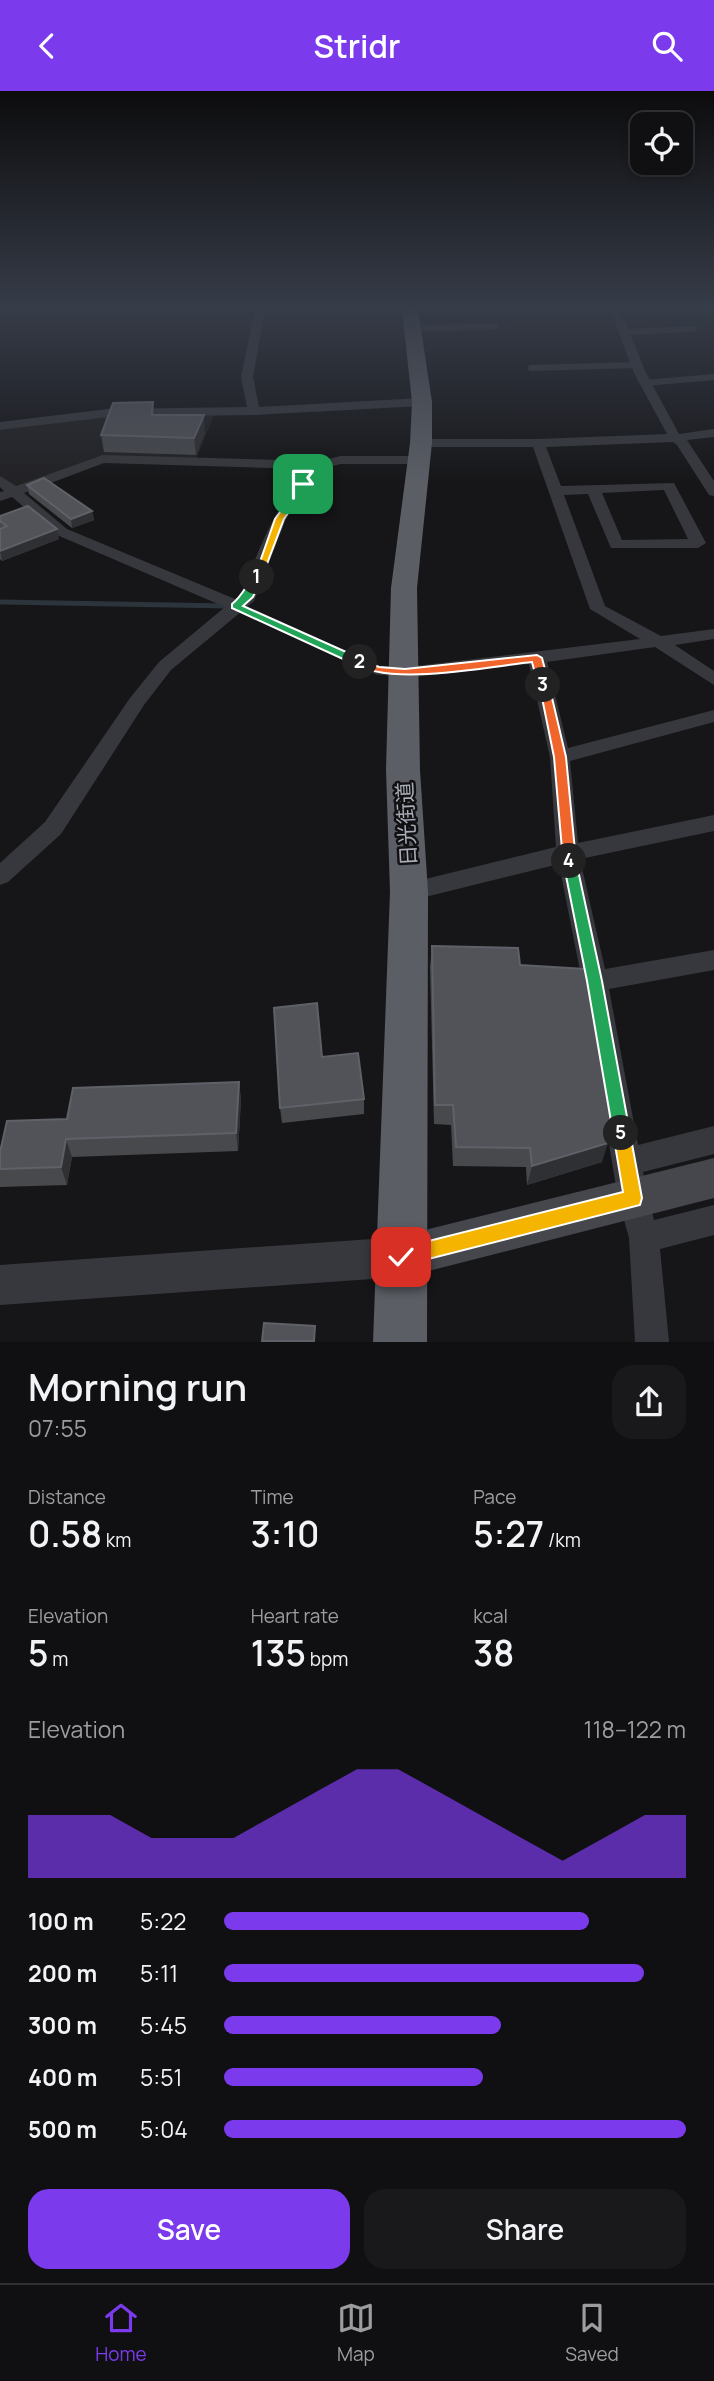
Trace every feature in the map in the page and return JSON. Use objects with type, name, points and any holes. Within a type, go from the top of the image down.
[{"type":"highway","name":"日光街道","points":[[400,1342],[409,892],[403,770],[404,588],[420,451],[422,402],[417,367]]},
{"type":"main road","points":[[401,1257],[630,1180],[714,1178]]},
{"type":"street","points":[[249,367],[247,377],[254,411]]},
{"type":"street","points":[[637,367],[679,440],[714,492]]},
{"type":"street","points":[[0,426],[108,413],[254,411],[422,402]]},
{"type":"street","points":[[7,494],[103,459],[320,465],[420,451],[538,443],[679,440],[714,433]]},
{"type":"street","points":[[679,440],[714,448]]},
{"type":"street","points":[[538,443],[598,609],[659,642],[714,679]]},
{"type":"street","points":[[0,876],[61,818],[136,702],[165,666],[248,597],[279,519],[293,495],[320,465]]},
{"type":"street","points":[[0,480],[7,494],[62,532],[236,606]]},
{"type":"street","points":[[555,491],[593,489],[668,486],[698,543],[616,545],[593,489]]},
{"type":"street","points":[[405,672],[537,658],[714,634]]},
{"type":"street","points":[[537,658],[560,757],[568,853],[595,981],[630,1180],[644,1238],[652,1342]]},
{"type":"street","points":[[560,757],[714,716]]},
{"type":"street","points":[[409,892],[568,853],[714,823]]},
{"type":"street","points":[[595,981],[714,960]]},
{"type":"street","points":[[630,1180],[714,1140]]},
{"type":"street","points":[[644,1238],[714,1220]]},
{"type":"street","points":[[0,1285],[401,1257]]},
{"type":"lane","points":[[531,368],[553,367]]},
{"type":"lane","points":[[645,383],[714,377]]},
{"type":"lane","points":[[236,606],[377,670],[405,672]]},
{"type":"shaded area","points":[[214,415],[196,460],[99,459],[15,489],[0,476],[0,430],[105,417]]},
{"type":"building","points":[[153,402],[152,415],[204,415],[194,438],[101,435],[113,403]]},
{"type":"building","points":[[44,478],[92,511],[71,519],[27,485]]},
{"type":"building","points":[[28,506],[57,529],[0,551],[0,529],[7,526],[0,521],[0,516]]},
{"type":"building","points":[[432,946],[518,948],[520,965],[585,969],[612,1128],[608,1143],[532,1166],[530,1148],[456,1147],[453,1105],[435,1105]]},
{"type":"building","points":[[317,1003],[322,1057],[358,1053],[364,1099],[280,1108],[274,1008]]},
{"type":"building","points":[[239,1082],[236,1133],[66,1139],[61,1167],[0,1169],[0,1152],[7,1121],[67,1119],[73,1088]]},
{"type":"building","points":[[264,1323],[315,1326],[314,1341],[262,1341]]},
{"type":"waterway","points":[[0,602],[228,606]]},
{"type":"route","points":[[303,484],[279,519],[248,597],[236,606],[377,670],[405,672],[537,658],[560,757],[568,853],[595,981],[633,1198],[401,1257]]}]
